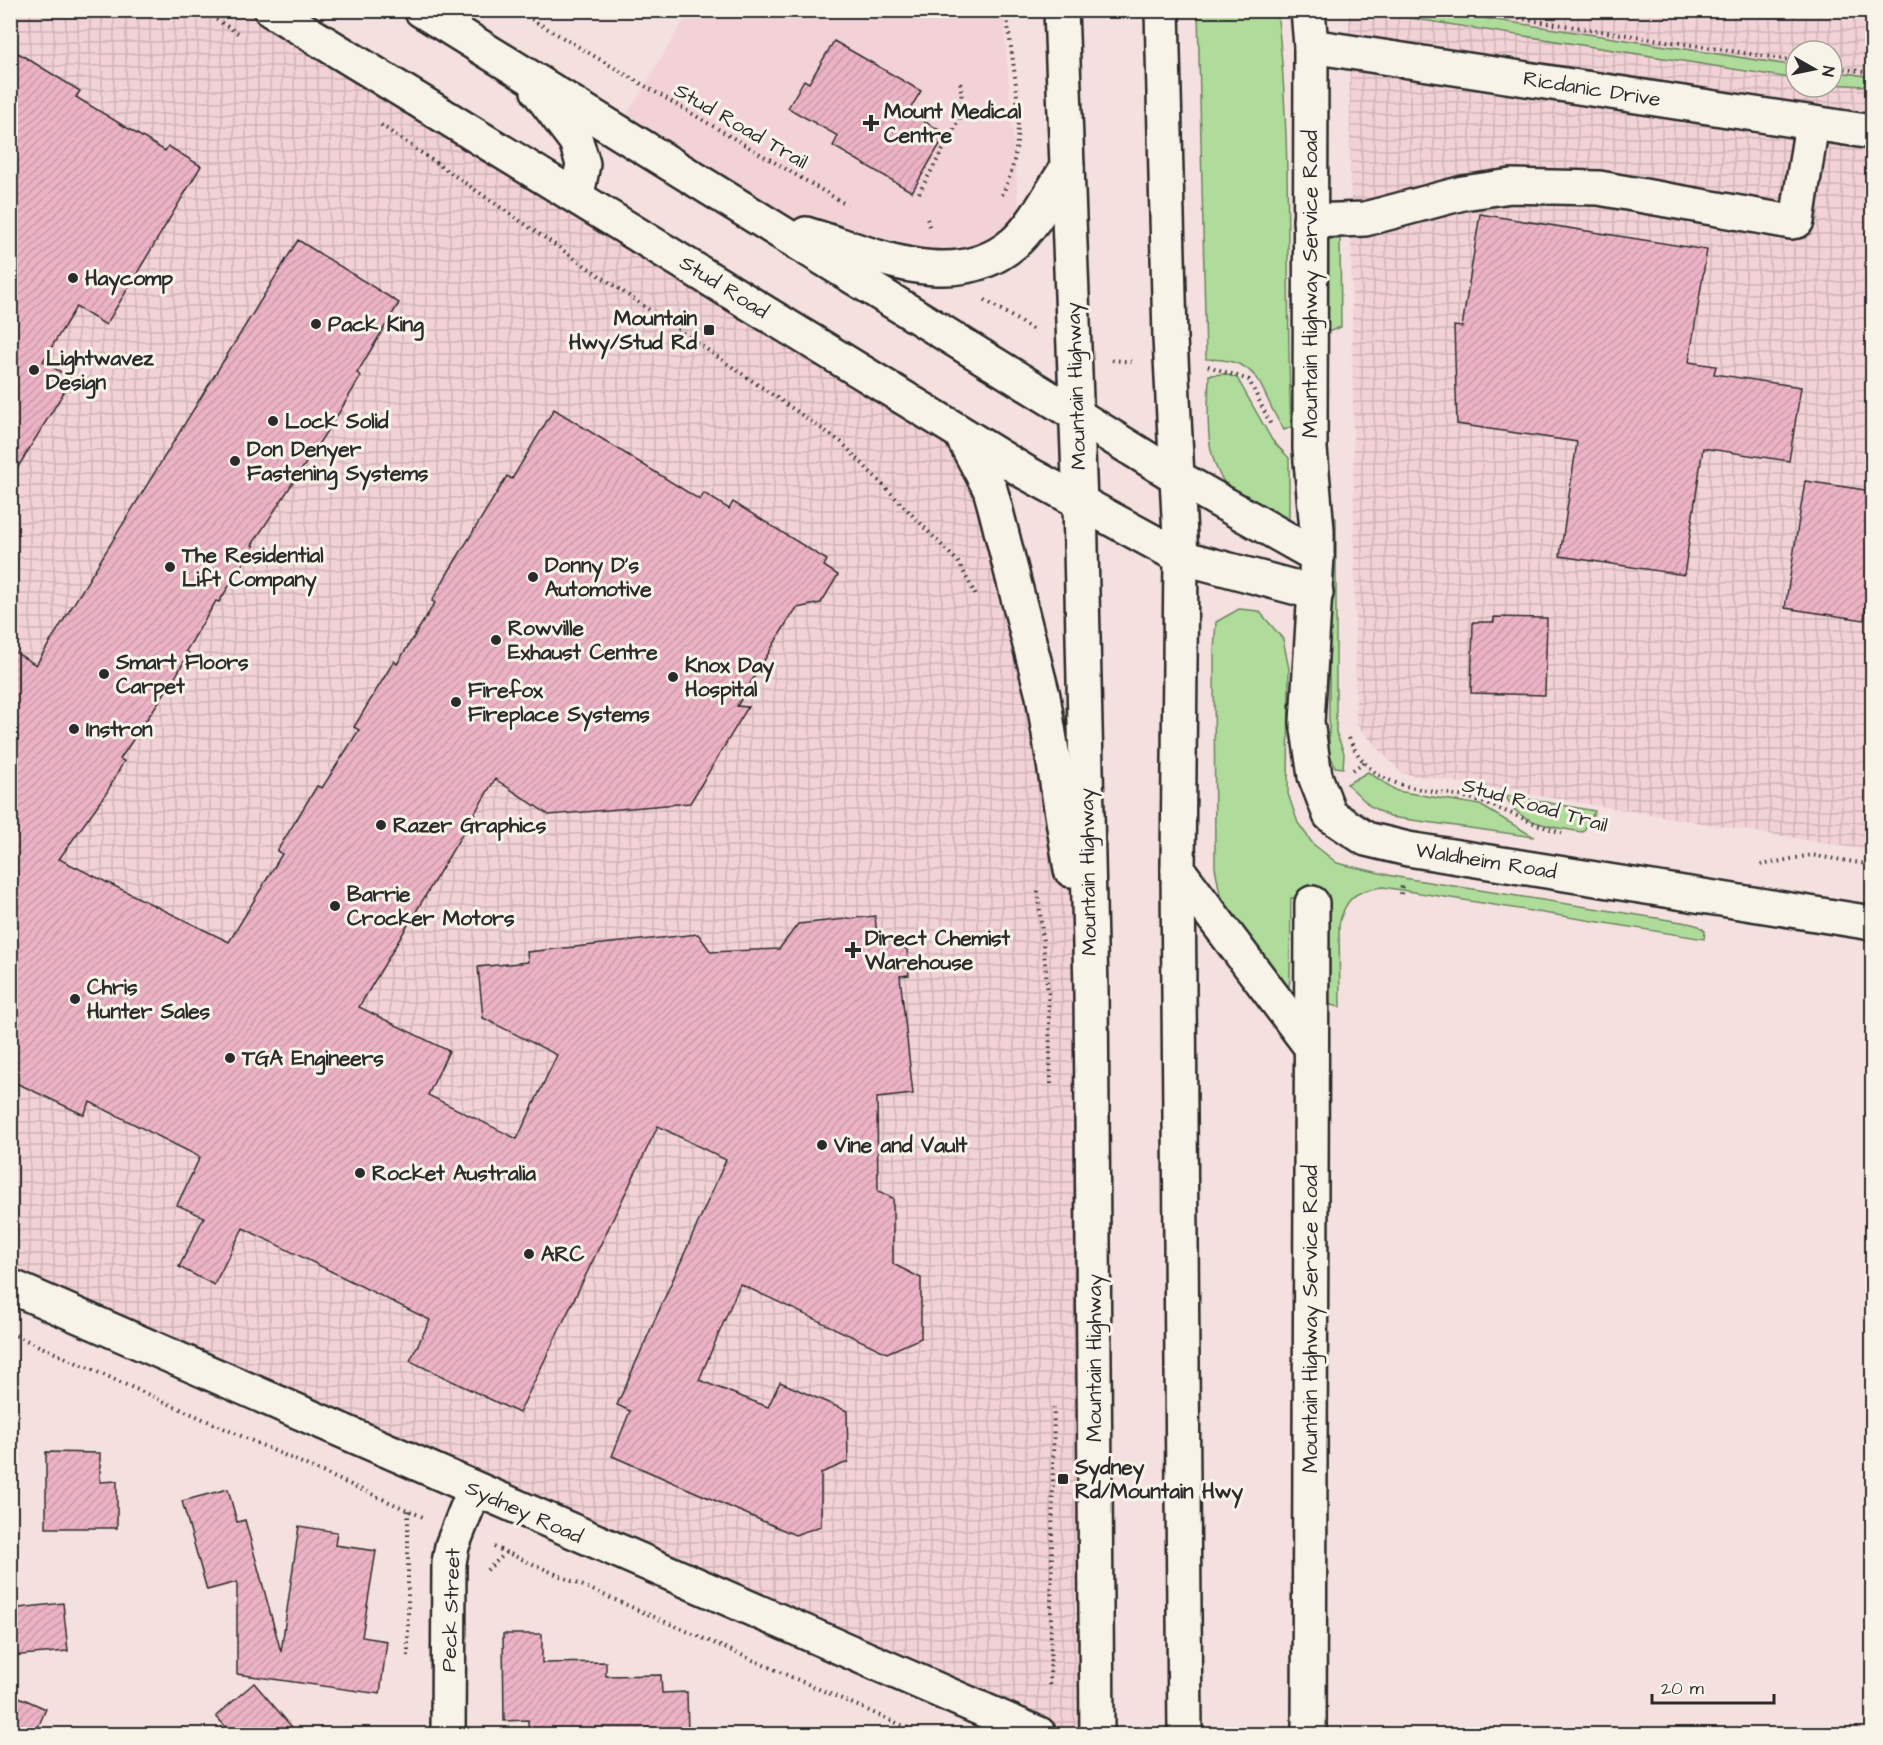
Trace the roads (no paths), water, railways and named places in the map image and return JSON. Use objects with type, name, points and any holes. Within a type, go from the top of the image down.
[{"type":"main road","name":"Stud Road","points":[[271,10],[577,195],[960,433],[1080,503],[1181,557]]},
{"type":"main road","points":[[421,10],[1177,477],[1317,556]]},
{"type":"main road","name":"Mountain Highway","points":[[1060,10],[1080,503],[1091,991],[1097,1734]]},
{"type":"main road","points":[[1162,10],[1170,338],[1181,557],[1178,870],[1185,1734]]},
{"type":"main road","name":"Mountain Highway Service Road","points":[[1308,10],[1311,46],[1310,417],[1317,556]]},
{"type":"main road","name":"Ricdanic Drive","points":[[1311,46],[1872,132]]},
{"type":"main road","points":[[528,78],[576,141],[583,164],[577,195]]},
{"type":"main road","points":[[1310,221],[1365,219],[1463,193],[1511,186],[1599,188],[1791,222],[1797,220],[1812,123]]},
{"type":"main road","points":[[766,223],[913,266],[958,268],[987,260],[1016,241],[1067,168]]},
{"type":"main road","points":[[960,433],[986,480],[995,507],[1043,696],[1091,991]]},
{"type":"main road","name":"Waldheim Road","points":[[1317,556],[1307,722],[1315,776],[1330,814],[1366,839],[1408,849],[1872,923]]},
{"type":"main road","points":[[1181,557],[1316,593]]},
{"type":"main road","points":[[1178,870],[1311,1047]]},
{"type":"main road","name":"Mountain Highway Service Road","points":[[1309,1734],[1312,903]]},
{"type":"main road","name":"Sydney Road","points":[[10,1286],[474,1490],[1039,1734]]},
{"type":"main road","name":"Peck Street","points":[[448,1734],[449,1563],[452,1546],[474,1490]]},
{"type":"place","name":"Mount Medical Centre","points":[[871,123]]},
{"type":"place","name":"Haycomp","points":[[73,278]]},
{"type":"place","name":"Pack King","points":[[316,324]]},
{"type":"place","name":"Mountain Hwy/Stud Rd","points":[[709,330]]},
{"type":"place","name":"Lightwavez Design","points":[[34,370]]},
{"type":"place","name":"Lock Solid","points":[[273,421]]},
{"type":"place","name":"Don Denyer Fastening Systems","points":[[235,461]]},
{"type":"place","name":"The Residential Lift Company","points":[[170,567]]},
{"type":"place","name":"Donny D's Automotive","points":[[533,577]]},
{"type":"place","name":"Rowville Exhaust Centre","points":[[496,640]]},
{"type":"place","name":"Smart Floors Carpet","points":[[104,674]]},
{"type":"place","name":"Knox Day Hospital","points":[[673,677]]},
{"type":"place","name":"Firefox Fireplace Systems","points":[[456,702]]},
{"type":"place","name":"Instron","points":[[74,729]]},
{"type":"place","name":"Razer Graphics","points":[[381,825]]},
{"type":"place","name":"Barrie Crocker Motors","points":[[335,906]]},
{"type":"place","name":"Direct Chemist Warehouse","points":[[853,950]]},
{"type":"place","name":"Chris Hunter Sales","points":[[75,999]]},
{"type":"place","name":"TGA Engineers","points":[[230,1058]]},
{"type":"place","name":"Vine and Vault","points":[[822,1145]]},
{"type":"place","name":"Rocket Australia","points":[[360,1173]]},
{"type":"place","name":"ARC","points":[[529,1254]]},
{"type":"place","name":"Sydney Rd/Mountain Hwy","points":[[1063,1479]]}]
